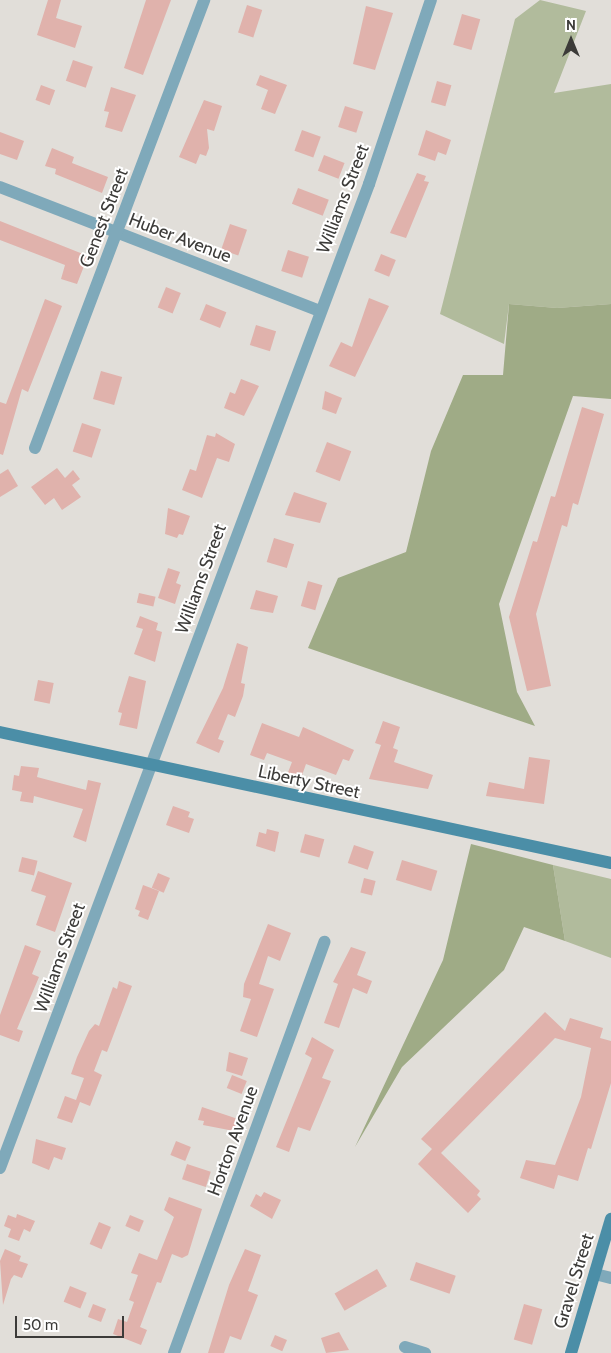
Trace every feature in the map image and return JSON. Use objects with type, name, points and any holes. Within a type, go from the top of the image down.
[{"type":"main road","name":"Liberty Street","points":[[0,732],[611,863]]},
{"type":"main road","name":"Gravel Street","points":[[571,1353],[611,1219]]},
{"type":"street","name":"Genest Street","points":[[36,448],[204,0]]},
{"type":"street","name":"Williams Street","points":[[0,1168],[368,184],[431,0]]},
{"type":"street","name":"Huber Avenue","points":[[0,187],[319,312]]},
{"type":"street","name":"Horton Avenue","points":[[174,1353],[324,942]]},
{"type":"street","points":[[595,1274],[611,1278]]},
{"type":"street","points":[[405,1347],[424,1353]]},
{"type":"green space","points":[[540,0],[586,11],[554,93],[611,84],[611,304],[557,308],[509,304],[504,344],[440,314],[515,19]]},
{"type":"green space","points":[[509,304],[557,308],[611,304],[611,399],[573,396],[499,604],[517,692],[535,726],[308,648],[338,578],[406,552],[431,451],[463,375],[503,375]]},
{"type":"green space","points":[[471,844],[553,865],[565,941],[524,927],[504,970],[402,1067],[355,1147],[443,960]]},
{"type":"green space","points":[[553,865],[611,879],[611,958],[565,941]]},
{"type":"building","points":[[48,0],[61,0],[56,18],[82,26],[75,48],[37,35]]},
{"type":"building","points":[[146,0],[171,0],[143,75],[124,68]]},
{"type":"building","points":[[247,5],[262,10],[253,38],[238,33]]},
{"type":"building","points":[[366,6],[393,13],[375,70],[353,64]]},
{"type":"building","points":[[462,14],[480,19],[471,50],[453,45]]},
{"type":"building","points":[[73,60],[93,67],[86,88],[66,81]]},
{"type":"building","points":[[260,75],[287,85],[275,114],[261,109],[268,90],[256,85]]},
{"type":"building","points":[[437,81],[451,85],[445,106],[431,102]]},
{"type":"building","points":[[41,85],[55,90],[50,105],[36,100]]},
{"type":"building","points":[[111,87],[136,95],[122,132],[105,127],[109,112],[104,111]]},
{"type":"building","points":[[204,100],[222,106],[214,131],[207,129],[209,148],[206,156],[200,154],[196,164],[179,157]]},
{"type":"building","points":[[345,106],[363,112],[356,133],[338,127]]},
{"type":"building","points":[[302,130],[321,137],[313,158],[294,151]]},
{"type":"building","points":[[426,130],[451,140],[446,155],[438,152],[435,161],[418,155]]},
{"type":"building","points":[[0,132],[24,141],[17,160],[0,154]]},
{"type":"building","points":[[52,148],[74,157],[72,163],[108,177],[102,193],[55,174],[56,169],[45,166]]},
{"type":"building","points":[[324,155],[345,163],[338,179],[318,171]]},
{"type":"building","points":[[417,173],[426,176],[424,181],[429,182],[406,238],[390,233]]},
{"type":"building","points":[[298,188],[329,200],[323,216],[292,204]]},
{"type":"building","points":[[0,221],[88,256],[77,284],[61,279],[65,265],[0,240]]},
{"type":"building","points":[[230,224],[247,230],[238,255],[221,250]]},
{"type":"building","points":[[288,250],[309,257],[302,278],[281,271]]},
{"type":"building","points":[[381,254],[396,260],[389,277],[374,271]]},
{"type":"building","points":[[166,287],[181,293],[173,313],[158,307]]},
{"type":"building","points":[[369,298],[389,306],[355,377],[329,366],[341,342],[352,347]]},
{"type":"building","points":[[45,299],[62,306],[28,392],[22,389],[3,455],[0,454],[0,402],[6,404]]},
{"type":"building","points":[[206,304],[226,312],[220,328],[200,320]]},
{"type":"building","points":[[256,325],[276,331],[270,351],[250,345]]},
{"type":"building","points":[[101,371],[122,377],[114,405],[93,399]]},
{"type":"building","points":[[241,379],[259,386],[244,416],[224,408],[230,392],[235,394]]},
{"type":"building","points":[[325,391],[342,398],[336,414],[322,409]]},
{"type":"building","points":[[582,407],[604,414],[578,505],[573,503],[567,527],[562,525],[536,614],[551,686],[527,691],[509,617],[533,541],[537,542],[551,496],[555,497]]},
{"type":"building","points":[[82,423],[101,429],[92,458],[73,452]]},
{"type":"building","points":[[216,433],[235,444],[229,462],[217,458],[202,498],[182,490],[190,469],[196,471],[207,435],[215,437]]},
{"type":"building","points":[[327,442],[351,451],[340,481],[316,472]]},
{"type":"building","points":[[57,468],[65,478],[73,470],[80,479],[72,485],[81,497],[62,510],[54,498],[45,505],[31,487]]},
{"type":"building","points":[[8,469],[18,486],[0,497],[0,474]]},
{"type":"building","points":[[294,492],[327,503],[320,523],[285,515]]},
{"type":"building","points":[[168,508],[190,516],[183,535],[179,534],[177,538],[165,534]]},
{"type":"building","points":[[274,538],[294,544],[287,568],[267,562]]},
{"type":"building","points":[[168,568],[180,572],[176,583],[181,585],[175,604],[158,598]]},
{"type":"building","points":[[308,581],[322,585],[315,610],[301,606]]},
{"type":"building","points":[[256,590],[278,596],[273,613],[250,609]]},
{"type":"building","points":[[139,593],[156,597],[153,607],[137,603]]},
{"type":"building","points":[[140,616],[158,623],[156,630],[162,632],[155,662],[134,654],[143,629],[136,627]]},
{"type":"building","points":[[237,643],[248,647],[241,683],[245,684],[243,696],[235,717],[228,714],[218,739],[224,741],[219,753],[196,743],[223,688]]},
{"type":"building","points":[[129,676],[146,681],[137,729],[119,725],[122,713],[118,712]]},
{"type":"building","points":[[38,680],[54,683],[50,704],[34,701]]},
{"type":"building","points":[[383,721],[400,727],[393,748],[398,750],[394,762],[433,775],[428,789],[369,779],[381,745],[375,743]]},
{"type":"building","points":[[262,723],[299,737],[303,727],[354,750],[349,761],[343,759],[336,775],[306,764],[300,781],[287,775],[292,762],[267,753],[264,760],[250,755]]},
{"type":"building","points":[[529,757],[550,760],[544,804],[486,796],[489,782],[524,789]]},
{"type":"building","points":[[21,766],[39,768],[37,777],[86,790],[88,780],[101,783],[86,842],[73,837],[83,809],[34,796],[33,803],[20,801],[22,792],[12,790],[14,775],[19,776]]},
{"type":"building","points":[[173,806],[190,812],[188,817],[194,819],[189,833],[166,825]]},
{"type":"building","points":[[267,829],[279,832],[275,852],[256,846],[259,832],[266,834]]},
{"type":"building","points":[[305,834],[324,839],[319,858],[300,852]]},
{"type":"building","points":[[354,845],[374,852],[368,870],[348,863]]},
{"type":"building","points":[[22,857],[38,861],[34,875],[18,872]]},
{"type":"building","points":[[402,860],[437,871],[431,891],[396,880]]},
{"type":"building","points":[[38,871],[72,883],[55,932],[36,925],[46,896],[31,891]]},
{"type":"building","points":[[158,873],[170,878],[164,893],[152,888]]},
{"type":"building","points":[[364,878],[376,881],[372,895],[360,893]]},
{"type":"building","points":[[143,885],[159,891],[148,920],[138,916],[140,911],[135,909]]},
{"type":"building","points":[[268,924],[291,933],[280,961],[268,956],[259,984],[274,989],[257,1037],[240,1031],[251,999],[243,997],[244,984]]},
{"type":"building","points":[[25,945],[41,951],[32,974],[39,977],[17,1029],[23,1031],[19,1042],[0,1035],[0,1015]]},
{"type":"building","points":[[351,947],[366,952],[357,975],[372,981],[367,994],[353,988],[339,1028],[324,1023],[338,984],[333,982]]},
{"type":"building","points":[[119,981],[132,986],[107,1052],[102,1050],[94,1071],[102,1075],[90,1106],[80,1102],[72,1123],[57,1118],[65,1096],[76,1100],[84,1078],[71,1074],[77,1057],[89,1031],[95,1024],[99,1026],[113,987],[117,989]]},
{"type":"building","points":[[545,1012],[565,1031],[570,1018],[603,1028],[600,1038],[611,1041],[611,1083],[591,1149],[588,1148],[578,1181],[558,1175],[554,1189],[520,1178],[526,1160],[555,1165],[581,1097],[591,1048],[555,1038],[441,1153],[480,1191],[477,1195],[481,1199],[468,1213],[418,1164],[432,1149],[421,1139]]},
{"type":"building","points":[[312,1037],[334,1050],[322,1078],[331,1081],[310,1131],[298,1127],[289,1152],[276,1147],[312,1058],[305,1054]]},
{"type":"building","points":[[229,1052],[248,1058],[242,1076],[226,1071]]},
{"type":"building","points":[[232,1075],[247,1081],[242,1094],[227,1088]]},
{"type":"building","points":[[202,1107],[238,1119],[234,1131],[203,1125],[204,1121],[198,1120]]},
{"type":"building","points":[[36,1139],[66,1148],[62,1160],[54,1157],[49,1170],[32,1163]]},
{"type":"building","points":[[176,1141],[191,1147],[185,1161],[170,1155]]},
{"type":"building","points":[[187,1164],[211,1172],[206,1187],[182,1179]]},
{"type":"building","points":[[264,1192],[281,1200],[272,1219],[250,1206],[256,1194],[261,1197]]},
{"type":"building","points":[[169,1197],[202,1209],[188,1255],[182,1258],[172,1254],[161,1283],[157,1282],[140,1327],[147,1330],[141,1345],[113,1334],[118,1319],[127,1322],[134,1302],[129,1300],[138,1275],[131,1273],[139,1253],[157,1260],[174,1217],[164,1210]]},
{"type":"building","points":[[17,1214],[35,1221],[30,1232],[24,1229],[19,1241],[8,1237],[11,1229],[4,1226],[8,1215],[16,1218]]},
{"type":"building","points":[[130,1215],[144,1221],[139,1232],[125,1226]]},
{"type":"building","points":[[99,1222],[111,1227],[102,1249],[90,1244]]},
{"type":"building","points":[[5,1249],[21,1256],[19,1261],[28,1264],[22,1278],[14,1275],[11,1279],[3,1305],[0,1261]]},
{"type":"building","points":[[245,1249],[261,1255],[248,1291],[258,1295],[241,1340],[230,1336],[224,1353],[208,1353],[229,1285]]},
{"type":"building","points":[[416,1262],[456,1276],[450,1294],[410,1280]]},
{"type":"building","points":[[377,1269],[387,1286],[345,1311],[335,1294]]},
{"type":"building","points":[[70,1286],[87,1293],[80,1309],[64,1302]]},
{"type":"building","points":[[93,1304],[106,1309],[101,1322],[88,1317]]},
{"type":"building","points":[[524,1304],[542,1309],[532,1345],[514,1340]]},
{"type":"building","points":[[339,1332],[349,1350],[326,1353],[321,1338]]},
{"type":"building","points":[[275,1335],[287,1340],[282,1351],[270,1346]]}]
